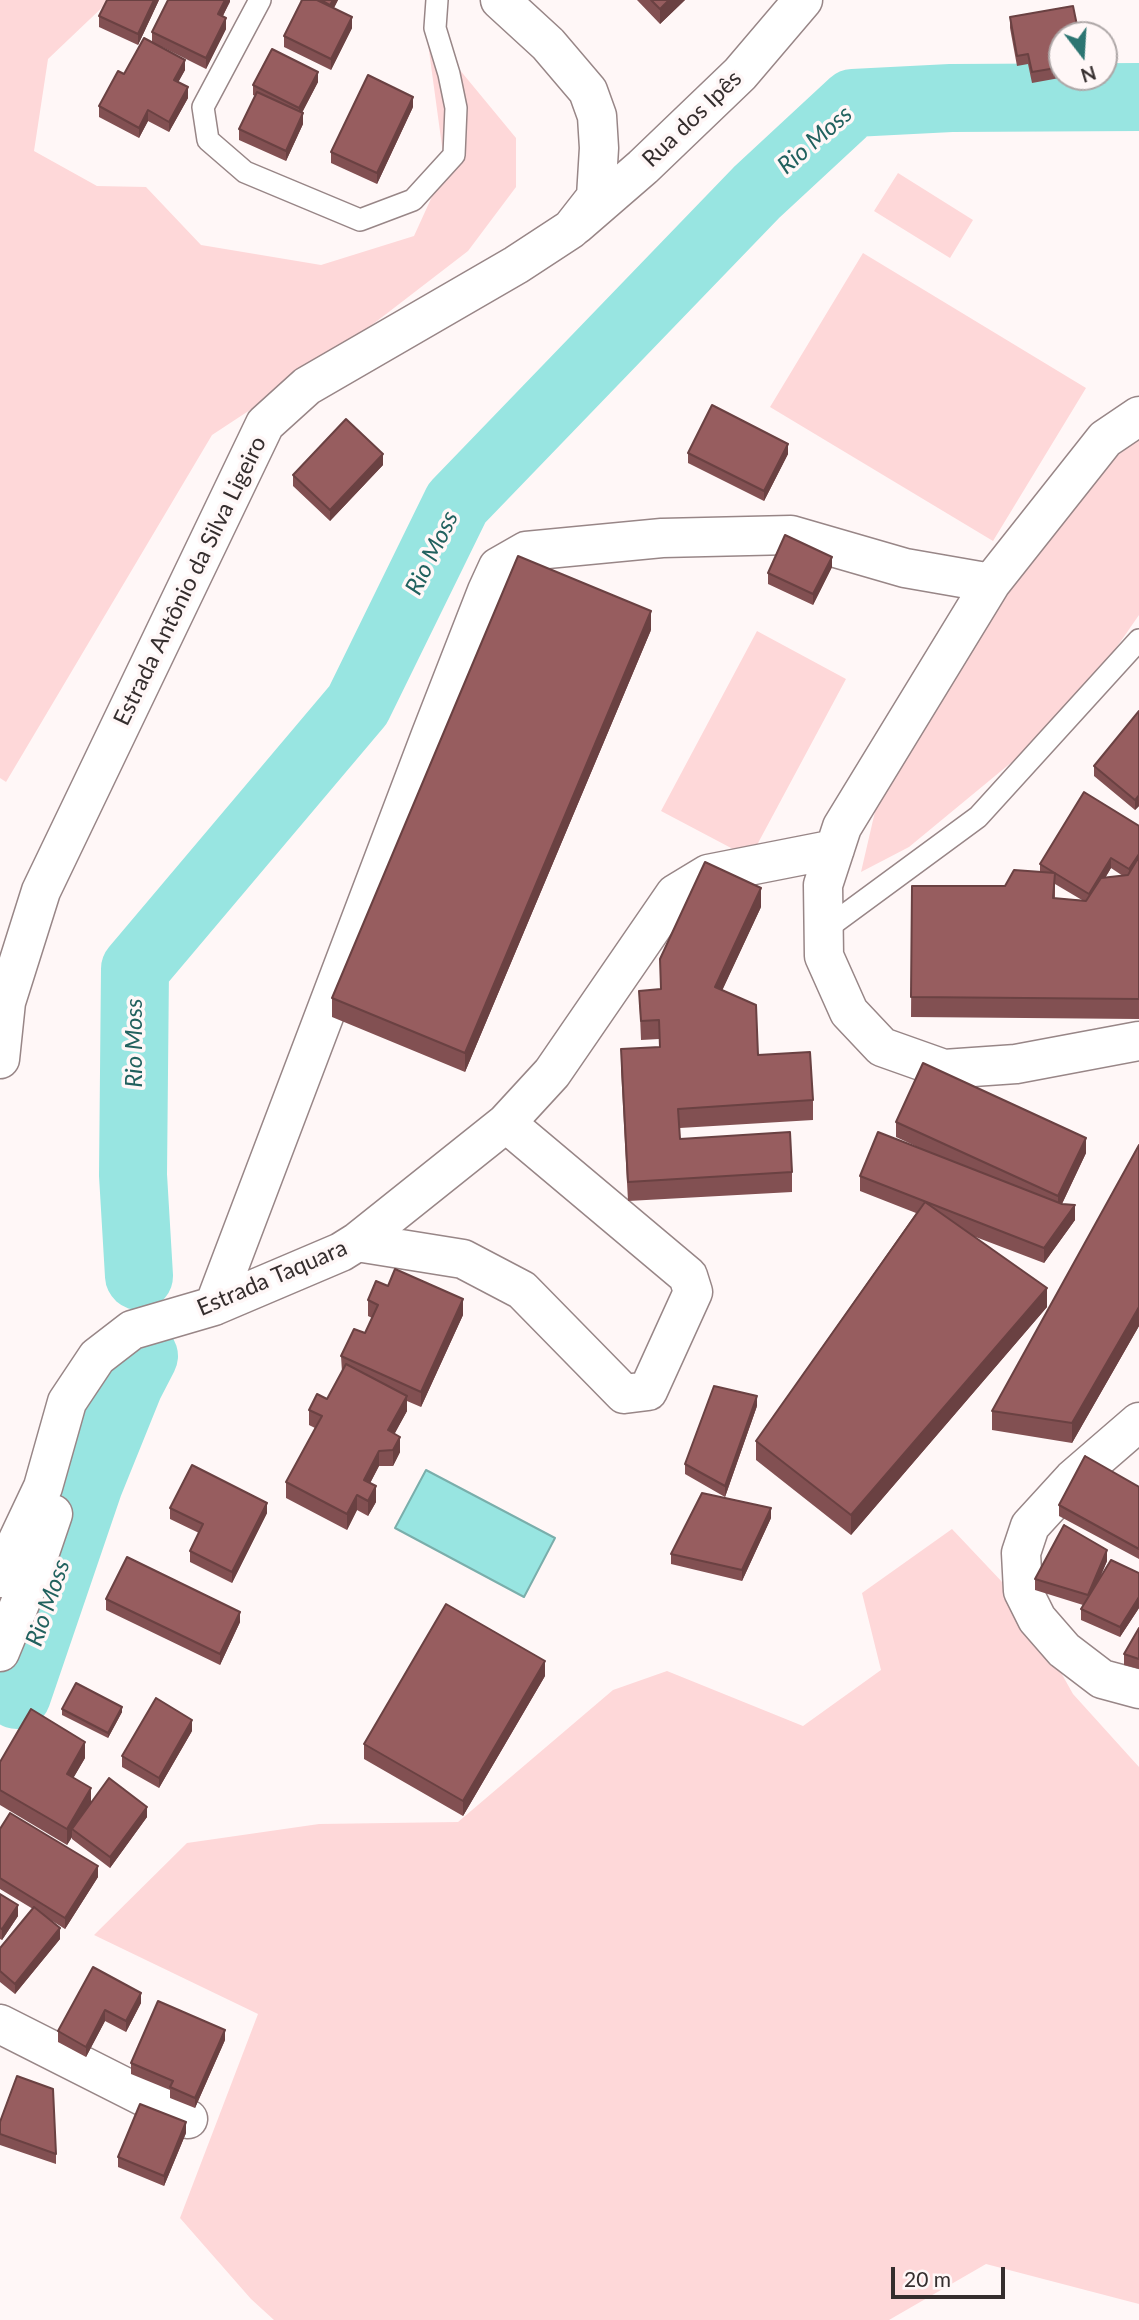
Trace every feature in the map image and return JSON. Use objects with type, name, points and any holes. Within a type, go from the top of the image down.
[{"type":"street","name":"Estrada Antônio da Silva Ligeiro","points":[[0,1059],[6,1002],[41,891],[265,424],[307,386],[516,265],[571,229],[596,197],[599,148],[597,116],[588,91],[548,44],[500,0]]},
{"type":"street","name":"Rua dos Ipês","points":[[571,229],[643,167],[740,74],[803,0]]},
{"type":"street","points":[[1139,416],[1105,439],[992,583],[842,827],[823,885],[824,956],[849,1012],[882,1047],[944,1069],[1016,1063],[1139,1041]]},
{"type":"street","points":[[214,1306],[430,737],[498,567],[526,551],[662,538],[790,534],[905,568],[992,583]]},
{"type":"street","points":[[357,1242],[506,1123],[552,1073],[675,894],[708,874],[835,849]]},
{"type":"street","name":"Estrada Taquara","points":[[0,1578],[43,1487],[67,1402],[97,1357],[132,1330],[214,1306],[341,1252],[357,1242],[463,1259],[522,1290],[624,1394],[648,1391],[693,1292],[688,1276],[506,1123]]},
{"type":"street","points":[[1139,1422],[1079,1473],[1038,1517],[1030,1526],[1021,1553],[1023,1591],[1037,1619],[1064,1650],[1102,1679],[1139,1689]]},
{"type":"street","points":[[0,1652],[54,1516],[43,1487]]},
{"type":"street","points":[[0,2024],[188,2119]]},
{"type":"lane","points":[[260,0],[203,107],[208,140],[244,172],[360,220],[413,200],[454,155],[456,108],[435,27],[437,0]]},
{"type":"lane","points":[[823,931],[978,817],[1139,640]]},
{"type":"shaded area","points":[[0,0],[110,0],[48,59],[34,151],[97,186],[146,187],[201,245],[321,265],[414,236],[445,168],[426,29],[516,138],[516,187],[468,251],[329,358],[212,435],[6,782],[0,778]]},
{"type":"shaded area","points":[[898,173],[973,220],[950,258],[874,211]]},
{"type":"shaded area","points":[[863,253],[1086,388],[993,541],[770,407]]},
{"type":"shaded area","points":[[1139,439],[1139,615],[1114,651],[1018,757],[909,847],[861,872],[899,708],[1020,530]]},
{"type":"shaded area","points":[[757,631],[846,679],[750,858],[661,811]]},
{"type":"shaded area","points":[[952,1529],[1022,1603],[1073,1694],[1139,1767],[1139,2304],[986,2264],[889,2320],[274,2320],[251,2299],[180,2218],[258,2014],[94,1935],[187,1843],[319,1824],[458,1822],[613,1690],[667,1671],[803,1726],[881,1670],[862,1593]]},
{"type":"water","points":[[426,1470],[555,1538],[524,1597],[395,1528]]},
{"type":"building","points":[[107,0],[154,0],[138,34],[99,16]]},
{"type":"building","points":[[168,0],[225,0],[218,14],[226,18],[206,58],[152,32]]},
{"type":"building","points":[[302,0],[317,0],[352,17],[331,59],[284,36]]},
{"type":"building","points":[[651,0],[669,0],[660,9]]},
{"type":"building","points":[[1073,6],[1076,21],[1048,21],[1048,69],[1032,72],[1028,54],[1017,56],[1010,17]]},
{"type":"building","points":[[144,38],[185,60],[174,80],[188,87],[169,122],[148,110],[139,128],[99,106],[118,71],[124,74]]},
{"type":"building","points":[[272,49],[318,72],[299,108],[253,85]]},
{"type":"building","points":[[368,75],[413,97],[377,173],[331,152]]},
{"type":"building","points":[[257,92],[303,113],[286,151],[239,129]]},
{"type":"building","points":[[712,405],[788,444],[764,491],[688,453]]},
{"type":"building","points":[[346,419],[383,454],[330,510],[293,475]]},
{"type":"building","points":[[785,535],[832,557],[813,594],[768,573]]},
{"type":"building","points":[[518,556],[651,611],[465,1053],[332,998]]},
{"type":"building","points":[[1139,711],[1139,795],[1135,800],[1094,766]]},
{"type":"building","points":[[1084,792],[1139,826],[1139,854],[1129,869],[1111,858],[1089,894],[1040,864]]},
{"type":"building","points":[[1137,860],[1139,999],[911,997],[912,886],[1005,886],[1014,870],[1055,873],[1053,898],[1086,901],[1101,878],[1128,875]]},
{"type":"building","points":[[705,862],[761,888],[715,987],[756,1005],[758,1055],[810,1052],[813,1100],[678,1109],[680,1139],[790,1132],[792,1172],[628,1182],[621,1049],[660,1047],[659,1020],[641,1021],[639,991],[661,989],[660,959]]},
{"type":"building","points":[[923,1063],[1086,1138],[1058,1196],[896,1122]]},
{"type":"building","points":[[878,1132],[1062,1204],[1075,1205],[1044,1248],[860,1176]]},
{"type":"building","points":[[1139,1145],[1139,1307],[1072,1423],[992,1411]]},
{"type":"building","points":[[925,1202],[1047,1288],[851,1515],[756,1441]]},
{"type":"building","points":[[395,1269],[463,1299],[421,1392],[341,1356],[354,1329],[365,1333],[378,1305],[368,1300],[376,1281],[388,1286]]},
{"type":"building","points":[[346,1364],[407,1396],[388,1430],[400,1437],[393,1450],[379,1451],[364,1480],[376,1486],[368,1501],[357,1495],[347,1514],[286,1482],[322,1416],[309,1410],[317,1394],[327,1399]]},
{"type":"building","points":[[714,1386],[757,1396],[725,1486],[685,1464]]},
{"type":"building","points":[[1085,1456],[1139,1487],[1139,1549],[1059,1505]]},
{"type":"building","points":[[192,1465],[267,1503],[232,1572],[190,1551],[203,1524],[170,1508]]},
{"type":"building","points":[[702,1493],[771,1508],[742,1570],[671,1554]]},
{"type":"building","points":[[1064,1525],[1107,1550],[1088,1595],[1035,1579]]},
{"type":"building","points":[[127,1557],[240,1612],[220,1654],[106,1599]]},
{"type":"building","points":[[1111,1560],[1139,1573],[1139,1597],[1120,1627],[1081,1609]]},
{"type":"building","points":[[446,1604],[545,1661],[463,1801],[364,1744]]},
{"type":"building","points":[[1139,1628],[1139,1659],[1124,1654]]},
{"type":"building","points":[[76,1683],[122,1707],[108,1733],[62,1709]]},
{"type":"building","points":[[156,1698],[192,1720],[159,1778],[122,1756]]},
{"type":"building","points":[[31,1709],[85,1742],[67,1774],[91,1788],[67,1829],[0,1790],[0,1762]]},
{"type":"building","points":[[109,1778],[147,1807],[110,1857],[72,1829]]},
{"type":"building","points":[[10,1813],[98,1866],[65,1918],[0,1878],[0,1829]]},
{"type":"building","points":[[0,1894],[18,1905],[2,1929],[0,1928]]},
{"type":"building","points":[[34,1907],[60,1928],[15,1984],[0,1971],[0,1948]]},
{"type":"building","points":[[93,1967],[141,1993],[126,2021],[105,2010],[86,2047],[58,2031]]},
{"type":"building","points":[[158,2001],[225,2030],[195,2098],[170,2087],[173,2081],[131,2063]]},
{"type":"building","points":[[17,2076],[53,2089],[56,2154],[0,2134],[0,2122]]},
{"type":"building","points":[[140,2104],[186,2122],[164,2176],[118,2157]]},
{"type":"waterway","name":"Rio Moss","points":[[139,1276],[133,1175],[135,969],[358,705],[457,503],[757,192],[853,103],[951,98],[1139,97]]},
{"type":"waterway","name":"Rio Moss","points":[[17,1695],[89,1484],[129,1385],[144,1356]]}]
